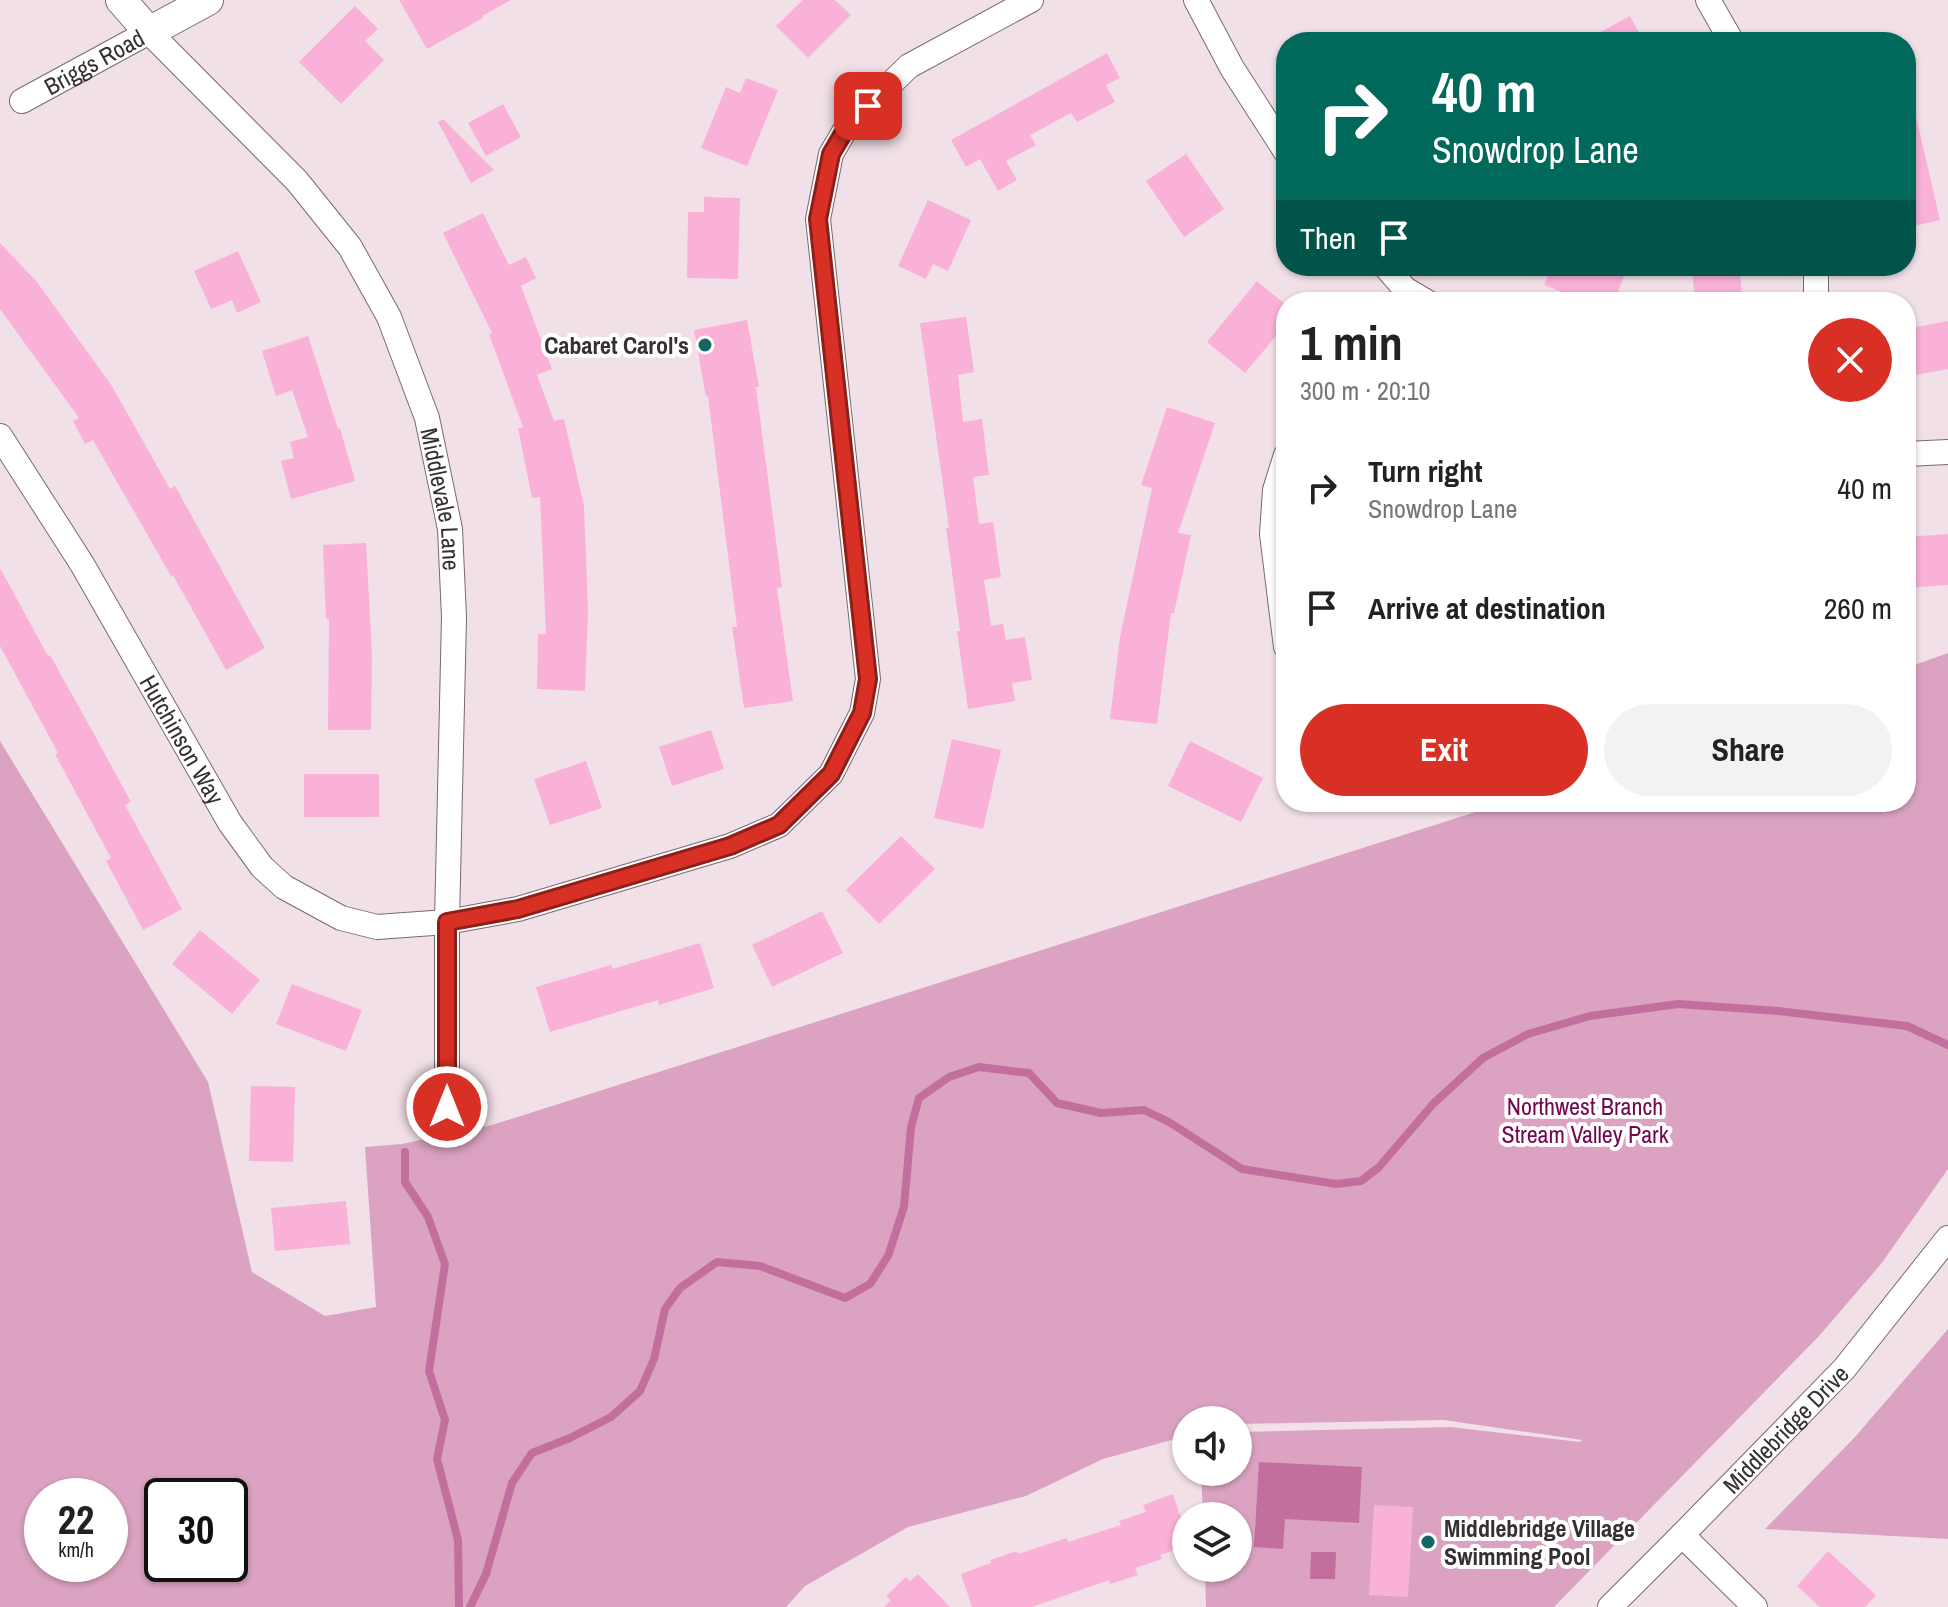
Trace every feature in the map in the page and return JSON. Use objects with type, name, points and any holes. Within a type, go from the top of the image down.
[{"type":"street","name":"Middlevale Lane","points":[[121,0],[297,181],[350,247],[389,317],[427,418],[450,529],[454,617],[447,922],[447,1107]]},
{"type":"street","name":"Briggs Road","points":[[22,101],[208,0]]},
{"type":"street","name":"Hutchinson Way","points":[[0,436],[82,564],[230,823],[262,867],[284,887],[341,918],[377,927],[447,922],[518,909],[730,846],[779,825],[831,774],[862,713],[868,679],[818,219],[831,154],[848,125],[909,66],[1031,0]]},
{"type":"street","points":[[1196,0],[1232,68],[1276,136]]},
{"type":"street","points":[[1708,0],[1726,32]]},
{"type":"street","points":[[1916,454],[1948,452]]},
{"type":"street","points":[[1276,487],[1272,534],[1276,566]]},
{"type":"street","name":"Middlebridge Drive","points":[[1610,1607],[1844,1369],[1948,1238]]},
{"type":"street","points":[[1682,1535],[1755,1607]]},
{"type":"green space","name":"Northwest Branch Stream Valley Park","points":[[1948,653],[1948,1169],[1881,1264],[1819,1336],[1554,1607],[1206,1607],[1205,1582],[1252,1582],[1252,1502],[1202,1502],[1202,1486],[1252,1486],[1252,1432],[1450,1427],[1582,1440],[1444,1420],[1252,1424],[1252,1406],[1172,1406],[1172,1440],[1103,1459],[1026,1496],[908,1527],[805,1586],[786,1607],[0,1607],[0,741],[208,1082],[252,1272],[325,1316],[376,1307],[365,1147],[402,1144],[492,1125],[1476,812],[1916,812],[1916,664]]},
{"type":"green space","points":[[1948,1329],[1948,1539],[1765,1529],[1855,1437]]},
{"type":"shaded area","points":[[1259,1462],[1362,1467],[1359,1523],[1285,1519],[1283,1549],[1254,1547]]},
{"type":"shaded area","points":[[1311,1552],[1336,1552],[1335,1579],[1310,1579]]},
{"type":"building","points":[[399,0],[511,0],[427,49]]},
{"type":"building","points":[[803,0],[835,0],[851,15],[808,58],[776,26]]},
{"type":"building","points":[[355,6],[378,29],[365,41],[384,60],[341,104],[299,62]]},
{"type":"building","points":[[1630,16],[1639,32],[1600,32]]},
{"type":"building","points":[[1107,53],[1120,78],[1106,85],[1115,102],[1077,122],[1071,113],[1030,135],[1036,145],[1006,161],[1017,180],[998,191],[980,159],[966,167],[951,140]]},
{"type":"building","points":[[746,78],[778,90],[747,166],[701,148],[726,87],[740,93]]},
{"type":"building","points":[[503,104],[521,137],[486,156],[468,123]]},
{"type":"building","points":[[1916,116],[1940,220],[1916,226]]},
{"type":"building","points":[[443,119],[494,170],[471,183],[438,122]]},
{"type":"building","points":[[1186,154],[1224,209],[1184,237],[1146,181]]},
{"type":"building","points":[[704,197],[740,198],[738,279],[687,278],[688,212],[704,212]]},
{"type":"building","points":[[928,200],[971,220],[948,271],[933,264],[926,279],[898,266]]},
{"type":"building","points":[[483,213],[509,265],[526,257],[536,278],[521,286],[552,369],[537,375],[554,421],[564,419],[584,506],[588,610],[585,691],[537,689],[538,634],[546,634],[540,497],[532,498],[518,428],[523,427],[489,334],[492,333],[443,233]]},
{"type":"building","points":[[0,243],[37,282],[112,386],[170,489],[175,486],[265,648],[226,670],[93,440],[85,444],[73,421],[79,418],[0,309]]},
{"type":"building","points":[[238,251],[261,302],[237,313],[232,300],[211,309],[194,271]]},
{"type":"building","points":[[1548,276],[1624,276],[1618,292],[1562,292],[1544,285]]},
{"type":"building","points":[[1693,276],[1740,276],[1742,292],[1694,292]]},
{"type":"building","points":[[1257,281],[1276,297],[1276,336],[1245,373],[1207,342]]},
{"type":"building","points":[[966,317],[974,372],[958,375],[963,422],[982,419],[989,475],[973,477],[979,524],[993,522],[1001,577],[984,580],[991,626],[1003,624],[1006,640],[1025,637],[1032,680],[1012,683],[1015,701],[968,709],[946,528],[949,528],[920,323]]},
{"type":"building","points":[[747,320],[759,387],[756,387],[782,587],[777,588],[793,701],[744,708],[732,627],[737,627],[708,396],[694,330]]},
{"type":"building","points":[[1948,321],[1948,369],[1916,375],[1916,327]]},
{"type":"building","points":[[308,336],[355,481],[291,499],[281,461],[294,458],[290,442],[308,437],[292,390],[276,396],[262,351]]},
{"type":"building","points":[[1167,407],[1215,423],[1178,533],[1191,535],[1174,613],[1171,613],[1157,724],[1110,719],[1120,637],[1152,488],[1141,485]]},
{"type":"building","points":[[1948,534],[1948,585],[1916,587],[1916,536]]},
{"type":"building","points":[[366,543],[372,656],[371,730],[328,730],[329,619],[326,619],[323,545]]},
{"type":"building","points":[[0,568],[131,802],[125,805],[182,909],[143,930],[106,861],[111,858],[0,646]]},
{"type":"building","points":[[711,730],[724,769],[672,786],[659,747]]},
{"type":"building","points":[[952,739],[1001,750],[983,829],[934,818]]},
{"type":"building","points":[[1190,741],[1263,778],[1241,822],[1168,786]]},
{"type":"building","points":[[586,761],[602,808],[550,825],[534,779]]},
{"type":"building","points":[[304,774],[379,774],[379,817],[304,817]]},
{"type":"building","points":[[901,836],[935,869],[879,924],[846,890]]},
{"type":"building","points":[[822,911],[843,953],[772,987],[752,945]]},
{"type":"building","points":[[200,930],[260,980],[232,1014],[172,964]]},
{"type":"building","points":[[700,943],[714,988],[659,1005],[658,1000],[550,1032],[536,987]]},
{"type":"building","points":[[292,984],[362,1010],[346,1051],[276,1024]]},
{"type":"building","points":[[251,1086],[295,1087],[293,1162],[249,1161]]},
{"type":"building","points":[[346,1201],[350,1244],[275,1251],[271,1208]]},
{"type":"building","points":[[1173,1494],[1176,1502],[1172,1502],[1172,1551],[1160,1555],[1162,1559],[1135,1568],[1138,1575],[1110,1584],[1109,1580],[1032,1607],[972,1607],[961,1574],[1017,1551],[1018,1554],[1067,1538],[1068,1542],[1121,1525],[1119,1521],[1146,1512],[1143,1505]]},
{"type":"building","points":[[1374,1505],[1413,1507],[1408,1597],[1369,1595]]},
{"type":"building","points":[[1828,1551],[1876,1595],[1865,1607],[1820,1607],[1797,1586]]},
{"type":"building","points":[[918,1574],[950,1607],[884,1607],[891,1600],[886,1596],[906,1577],[910,1581]]},
{"type":"waterway","points":[[470,1607],[486,1574],[512,1483],[532,1453],[611,1417],[640,1391],[654,1359],[665,1309],[680,1288],[717,1262],[760,1266],[845,1298],[870,1284],[888,1256],[904,1207],[911,1127],[919,1098],[949,1077],[979,1067],[1029,1073],[1057,1103],[1101,1113],[1144,1110],[1169,1122],[1242,1169],[1336,1184],[1361,1181],[1379,1167],[1433,1104],[1483,1058],[1528,1034],[1590,1016],[1678,1004],[1778,1011],[1907,1026],[1948,1045]]},
{"type":"waterway","points":[[405,1152],[405,1182],[428,1217],[445,1264],[429,1371],[445,1420],[437,1459],[458,1540],[459,1607]]},
{"type":"place","name":"Cabaret Carol's","points":[[705,345]]},
{"type":"place","name":"Middlebridge Village Swimming Pool","points":[[1428,1542]]},
{"type":"route","points":[[447,1107],[447,922],[518,909],[730,846],[779,825],[831,774],[862,713],[868,679],[818,219],[831,154],[848,125],[868,106]]}]
